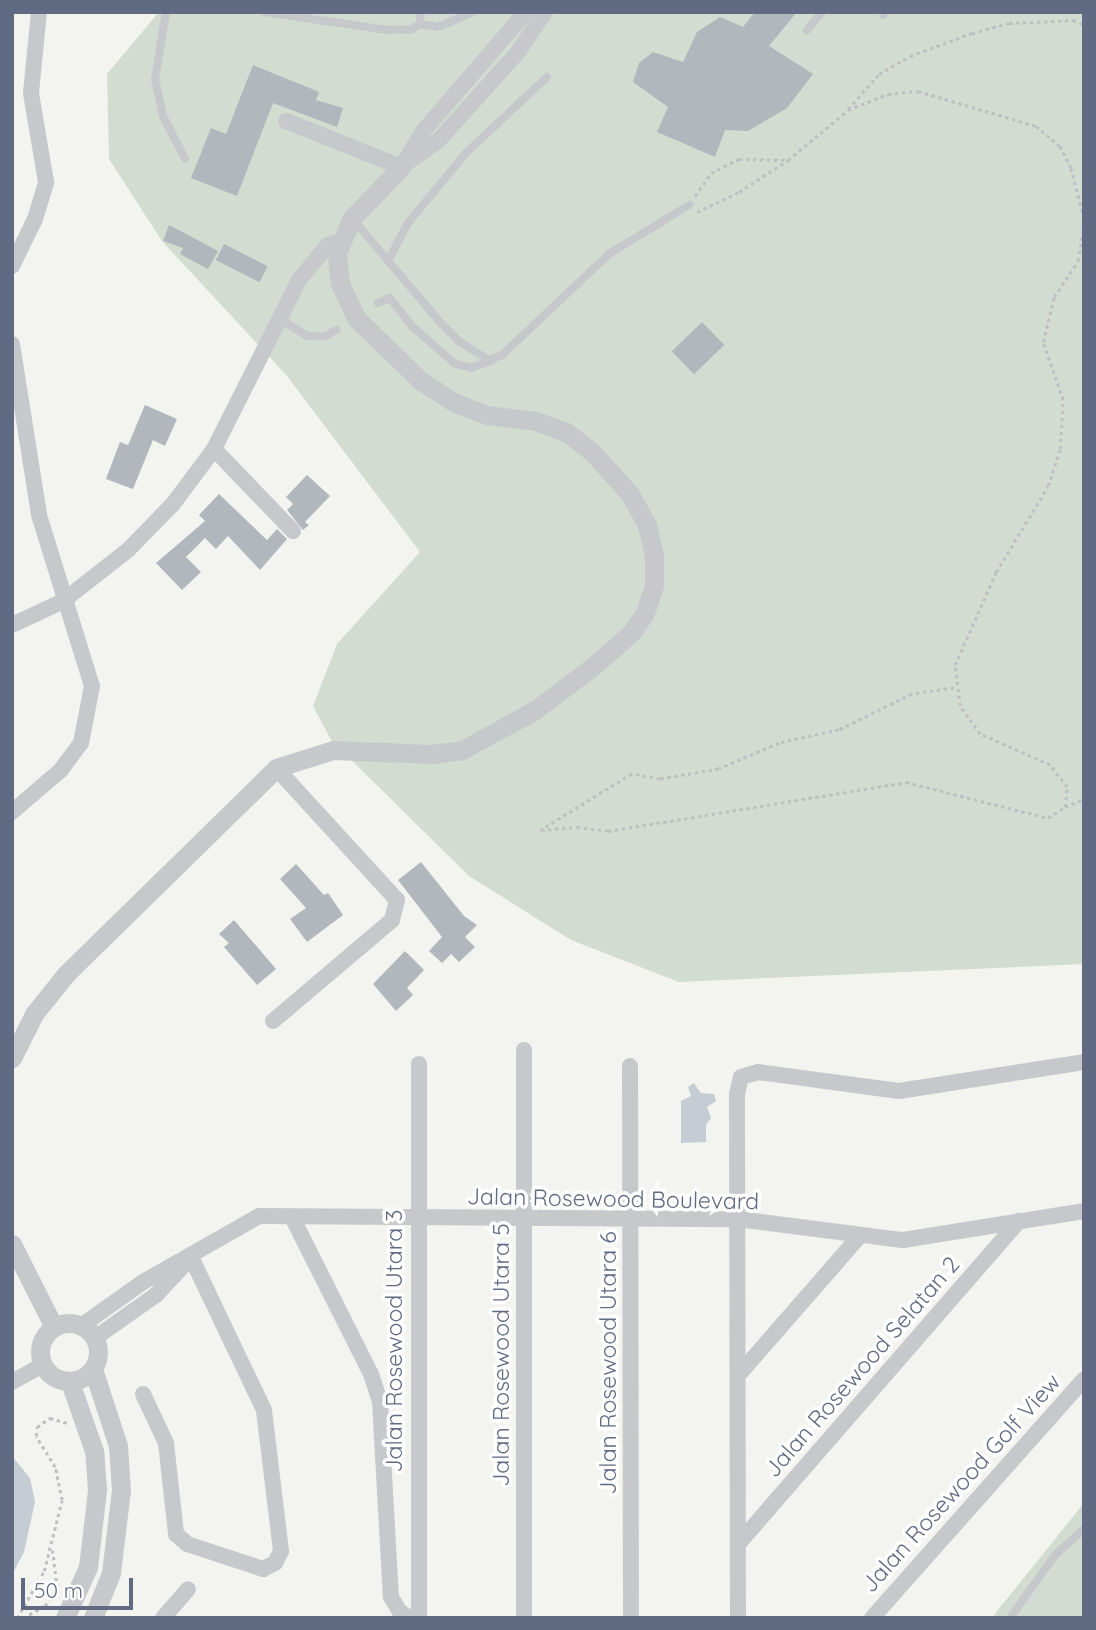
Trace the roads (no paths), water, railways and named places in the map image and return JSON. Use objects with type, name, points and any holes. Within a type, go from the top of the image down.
[{"type":"street","points":[[12,266],[39,209],[46,181],[31,93],[39,12]]},
{"type":"street","points":[[401,167],[425,129],[526,12]]},
{"type":"street","points":[[12,1058],[34,1014],[66,974],[276,768],[334,750],[431,754],[461,750],[494,736],[591,668],[631,633],[645,614],[654,585],[654,555],[648,525],[630,494],[592,452],[566,432],[536,421],[487,415],[455,403],[421,381],[357,319],[340,284],[337,253],[352,218],[401,167],[456,122],[518,52],[545,12]]},
{"type":"street","points":[[286,121],[401,167]]},
{"type":"street","points":[[12,625],[63,601],[128,550],[173,505],[214,449],[279,318],[313,261],[334,240],[344,240]]},
{"type":"street","points":[[12,345],[30,477],[63,601],[84,652],[92,686],[89,718],[81,743],[61,770],[12,812]]},
{"type":"street","points":[[214,449],[293,531]]},
{"type":"street","points":[[273,1021],[392,919],[397,900],[276,768]]},
{"type":"street","name":"Jalan Rosewood Utara 5","points":[[524,1050],[524,1618]]},
{"type":"street","points":[[738,1618],[741,1371],[737,1094],[741,1077],[758,1072],[899,1091],[1084,1062]]},
{"type":"street","name":"Jalan Rosewood Utara 3","points":[[419,1064],[416,1219],[419,1618]]},
{"type":"street","name":"Jalan Rosewood Utara 6","points":[[630,1066],[631,1618]]},
{"type":"street","name":"Jalan Rosewood Boulevard","points":[[88,1332],[143,1282],[259,1216],[738,1219],[858,1238],[903,1240],[1084,1211]]},
{"type":"street","points":[[292,1217],[372,1374],[380,1402],[391,1597],[400,1612],[410,1618]]},
{"type":"street","name":"Jalan Rosewood Selatan 2","points":[[739,1543],[1019,1221]]},
{"type":"street","points":[[741,1371],[858,1238]]},
{"type":"street","points":[[12,1244],[54,1327]]},
{"type":"street","points":[[143,1394],[166,1443],[176,1534],[187,1544],[263,1569],[275,1563],[281,1551],[264,1410],[191,1257]]},
{"type":"street","points":[[54,1327],[88,1332],[98,1354],[93,1369],[118,1446],[121,1490],[111,1573],[93,1618]]},
{"type":"street","points":[[54,1327],[41,1344],[43,1365],[54,1378],[70,1382],[93,1369]]},
{"type":"street","points":[[12,1382],[43,1365]]},
{"type":"street","name":"Jalan Rosewood Golf View","points":[[872,1618],[1084,1379]]},
{"type":"street","points":[[65,1618],[88,1567],[94,1531],[94,1451],[70,1382]]},
{"type":"street","points":[[163,1618],[188,1589]]},
{"type":"lane","points":[[166,12],[155,79],[163,116],[184,159]]},
{"type":"lane","points":[[264,12],[388,30],[412,29],[420,23],[447,26],[473,12]]},
{"type":"lane","points":[[420,23],[421,12]]},
{"type":"lane","points":[[807,30],[822,12]]},
{"type":"lane","points":[[389,259],[408,223],[466,153],[547,77]]},
{"type":"lane","points":[[378,303],[390,298],[413,327],[454,363],[471,368],[502,355],[609,254],[689,205]]},
{"type":"lane","points":[[352,218],[460,342],[489,360],[502,355]]},
{"type":"lane","points":[[279,318],[307,336],[326,336],[337,330]]},
{"type":"lane","points":[[1010,1618],[1055,1556],[1084,1529]]}]
